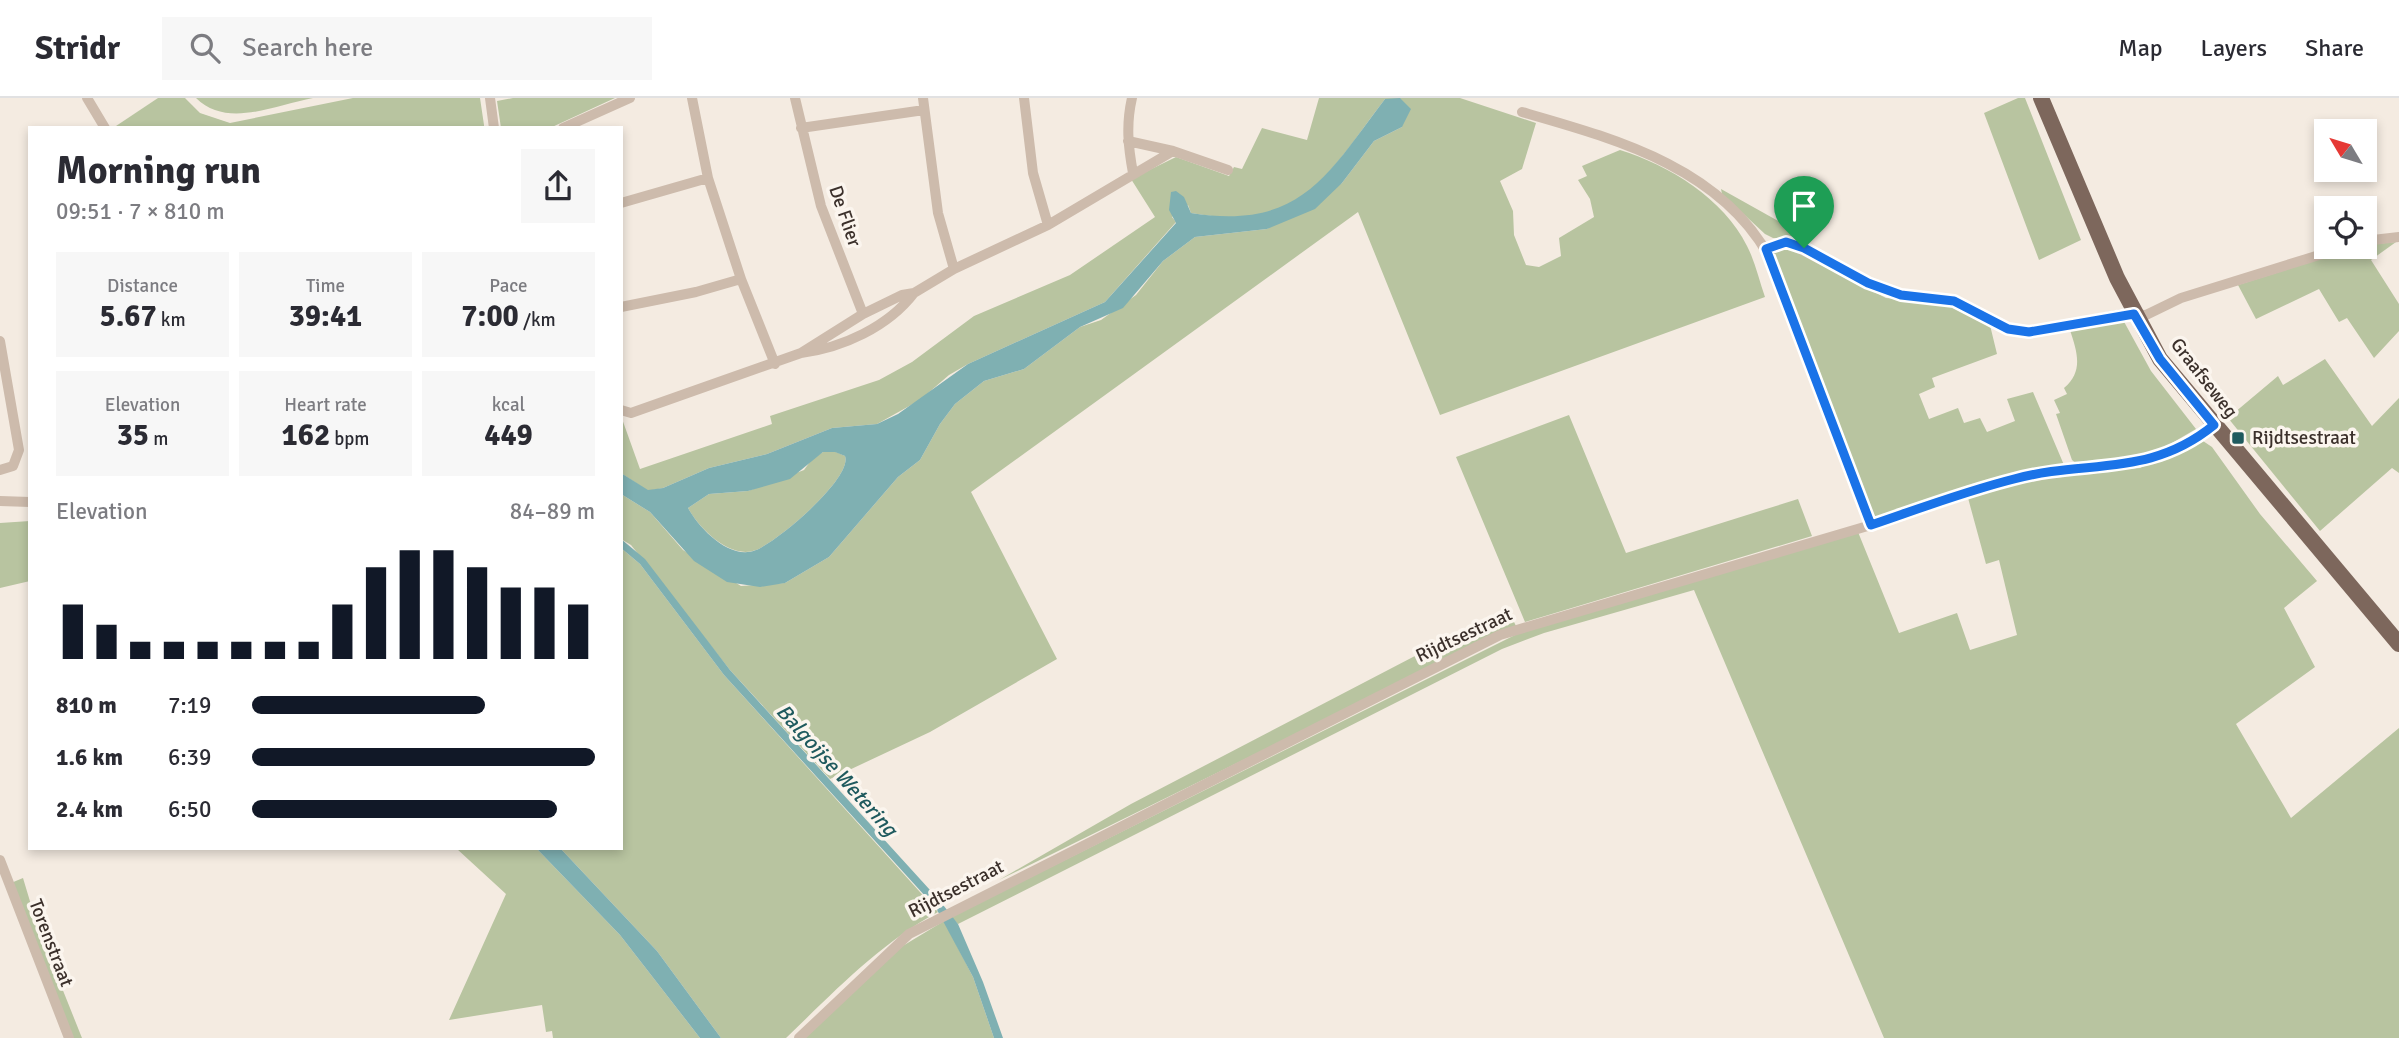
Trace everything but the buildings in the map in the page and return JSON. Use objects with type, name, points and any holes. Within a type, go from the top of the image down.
[{"type":"main road","name":"Graafseweg","points":[[2041,98],[2134,314],[2160,359],[2399,644]]},
{"type":"street","points":[[87,98],[103,126]]},
{"type":"street","points":[[490,98],[494,126]]},
{"type":"street","points":[[567,126],[630,98]]},
{"type":"street","points":[[692,98],[708,178],[741,279],[775,364]]},
{"type":"street","name":"De Flier","points":[[794,98],[821,206],[863,314]]},
{"type":"street","points":[[923,98],[938,213],[954,269]]},
{"type":"street","points":[[1024,98],[1034,173],[1048,225]]},
{"type":"street","points":[[1132,98],[1128,118],[1128,141],[1133,173]]},
{"type":"street","points":[[801,128],[923,110]]},
{"type":"street","points":[[1522,112],[1618,141],[1661,158],[1731,208],[1750,225],[1766,249],[1871,525]]},
{"type":"street","points":[[1128,141],[1173,151],[1228,170]]},
{"type":"street","points":[[801,353],[821,350],[866,333],[907,302],[914,293],[954,269],[1048,225],[1173,151]]},
{"type":"street","points":[[623,202],[708,178]]},
{"type":"street","points":[[2377,240],[2399,237]]},
{"type":"street","points":[[1766,249],[1786,242],[1804,248],[1868,283],[1901,295],[1954,301],[2008,329],[2029,332],[2134,314],[2146,315],[2181,298],[2314,257]]},
{"type":"street","points":[[623,307],[696,292],[741,279]]},
{"type":"street","points":[[623,411],[631,413],[775,364],[801,353],[863,314],[902,295],[914,293]]},
{"type":"street","points":[[0,341],[24,449],[13,466],[0,470]]},
{"type":"street","name":"Rijdtsestraat","points":[[799,1038],[894,945],[940,916],[1500,635],[1871,525],[2014,479],[2058,470],[2121,466],[2153,459],[2196,438],[2214,425]]},
{"type":"street","points":[[0,501],[28,502]]},
{"type":"street","name":"Torenstraat","points":[[0,860],[69,1038]]},
{"type":"green space","points":[[158,98],[185,98],[200,113],[230,123],[353,98],[480,98],[484,126],[116,126]]},
{"type":"green space","points":[[196,98],[313,98],[237,113],[208,107]]},
{"type":"green space","points":[[513,98],[615,98],[554,126],[501,126],[497,101]]},
{"type":"green space","points":[[1319,98],[1460,98],[1536,123],[1522,169],[1500,181],[1513,211],[1514,235],[1526,265],[1539,267],[1561,256],[1559,238],[1594,217],[1590,199],[1578,180],[1587,176],[1582,166],[1620,150],[1676,175],[1710,199],[1724,213],[1750,252],[1765,297],[1440,415],[1358,212],[971,492],[1057,659],[930,732],[830,779],[730,670],[631,545],[623,540],[623,495],[650,512],[683,550],[741,586],[785,583],[829,557],[898,477],[920,460],[940,424],[955,404],[984,381],[1024,369],[1080,327],[1101,320],[1136,295],[1163,261],[1195,237],[1267,229],[1342,183],[1374,141],[1402,127],[1385,99],[1329,172],[1302,197],[1276,212],[1252,217],[1228,217],[1191,213],[1188,205],[1172,217],[1176,222],[1105,302],[968,364],[949,375],[920,400],[877,424],[832,428],[767,454],[709,468],[663,488],[648,491],[623,474],[623,422],[640,469],[772,424],[770,416],[879,380],[912,362],[974,316],[1070,275],[1155,217],[1131,179],[1176,157],[1229,176],[1234,167],[1242,169],[1262,128],[1307,140]]},
{"type":"green space","points":[[2018,98],[2025,98],[2081,240],[2039,260],[1984,113]]},
{"type":"green space","points":[[1721,189],[1812,240],[1773,238],[1765,234],[1722,194]]},
{"type":"green space","points":[[2396,242],[2377,256],[2377,244]]},
{"type":"green space","points":[[1785,246],[1886,298],[1949,303],[1989,321],[1997,354],[1932,378],[1935,387],[1919,394],[1929,419],[1958,408],[1964,423],[1980,418],[1987,432],[2015,421],[2007,399],[2033,392],[2064,465],[2010,475],[1873,519],[1772,258],[1776,250]]},
{"type":"green space","points":[[2320,259],[2372,259],[2399,304],[2399,331],[2374,358],[2347,318],[2339,322],[2319,289],[2256,319],[2238,285]]},
{"type":"green space","points":[[2122,318],[2151,371],[2196,429],[2148,457],[2077,464],[2072,460],[2056,414],[2060,413],[2054,400],[2067,394],[2064,388],[2077,368],[2070,330]]},
{"type":"green space","points":[[2325,359],[2372,426],[2399,398],[2399,473],[2392,468],[2320,531],[2228,418],[2278,376],[2283,385]]},
{"type":"green space","points":[[1569,415],[1626,553],[1798,499],[1812,536],[1525,622],[1456,457]]},
{"type":"green space","points":[[2203,441],[2212,447],[2260,514],[2317,581],[2284,608],[2315,667],[2236,724],[2291,818],[2399,728],[2399,1038],[1884,1038],[1694,590],[1544,633],[1502,649],[958,924],[951,917],[1523,631],[1858,532],[1899,633],[1957,613],[1970,650],[2017,635],[1999,560],[1986,564],[1968,498],[2019,482],[2060,474],[2140,468]]},
{"type":"green space","points":[[823,452],[836,452],[845,456],[844,466],[837,479],[795,523],[756,550],[736,550],[716,540],[707,533],[688,508],[709,494],[748,491],[804,470],[812,459]]},
{"type":"green space","points":[[28,521],[28,581],[0,588],[0,523]]},
{"type":"green space","points":[[623,550],[640,564],[724,675],[938,912],[877,954],[786,1038],[721,1038],[657,951],[562,850],[623,850]]},
{"type":"green space","points":[[1507,608],[1516,626],[999,880],[1131,804]]},
{"type":"green space","points":[[458,850],[538,850],[620,935],[700,1038],[553,1038],[552,1031],[546,1032],[542,1005],[449,1020],[506,894]]},
{"type":"green space","points":[[23,878],[38,928],[82,1038],[69,1038],[11,883]]},
{"type":"green space","points":[[944,921],[973,977],[994,1038],[803,1038],[901,947]]},
{"type":"water","points":[[1400,98],[1411,109],[1402,127],[1374,141],[1342,183],[1315,209],[1267,229],[1195,237],[1163,261],[1123,308],[1080,327],[1024,369],[984,381],[955,404],[940,424],[920,460],[898,477],[829,557],[785,583],[760,587],[727,582],[694,561],[650,512],[623,495],[623,474],[648,490],[663,488],[709,468],[767,454],[832,428],[877,424],[898,414],[968,364],[1105,302],[1176,223],[1169,210],[1171,192],[1176,191],[1184,197],[1191,213],[1228,216],[1259,213],[1285,205],[1307,192],[1345,152],[1385,99]],"holes":[[[823,452],[835,452],[845,456],[844,466],[826,493],[795,523],[756,550],[736,551],[716,541],[688,508],[709,494],[748,491],[790,479]]]},
{"type":"water","points":[[623,541],[645,559],[730,670],[958,924],[1003,1038],[994,1038],[973,977],[936,908],[724,675],[640,564],[623,550]]},
{"type":"water","points":[[538,850],[562,850],[657,951],[721,1038],[700,1038],[620,935]]},
{"type":"place","name":"Rijdtsestraat","points":[[2238,438]]},
{"type":"route","points":[[1786,242],[1804,248],[1868,283],[1901,295],[1954,301],[2008,329],[2029,332],[2134,314],[2160,359],[2214,425],[2196,438],[2153,459],[2121,466],[2058,470],[2014,479],[1871,525],[1766,249],[1786,242]]},
{"type":"water label","name":"Balgoijse Wetering","points":[[837,770]]}]
